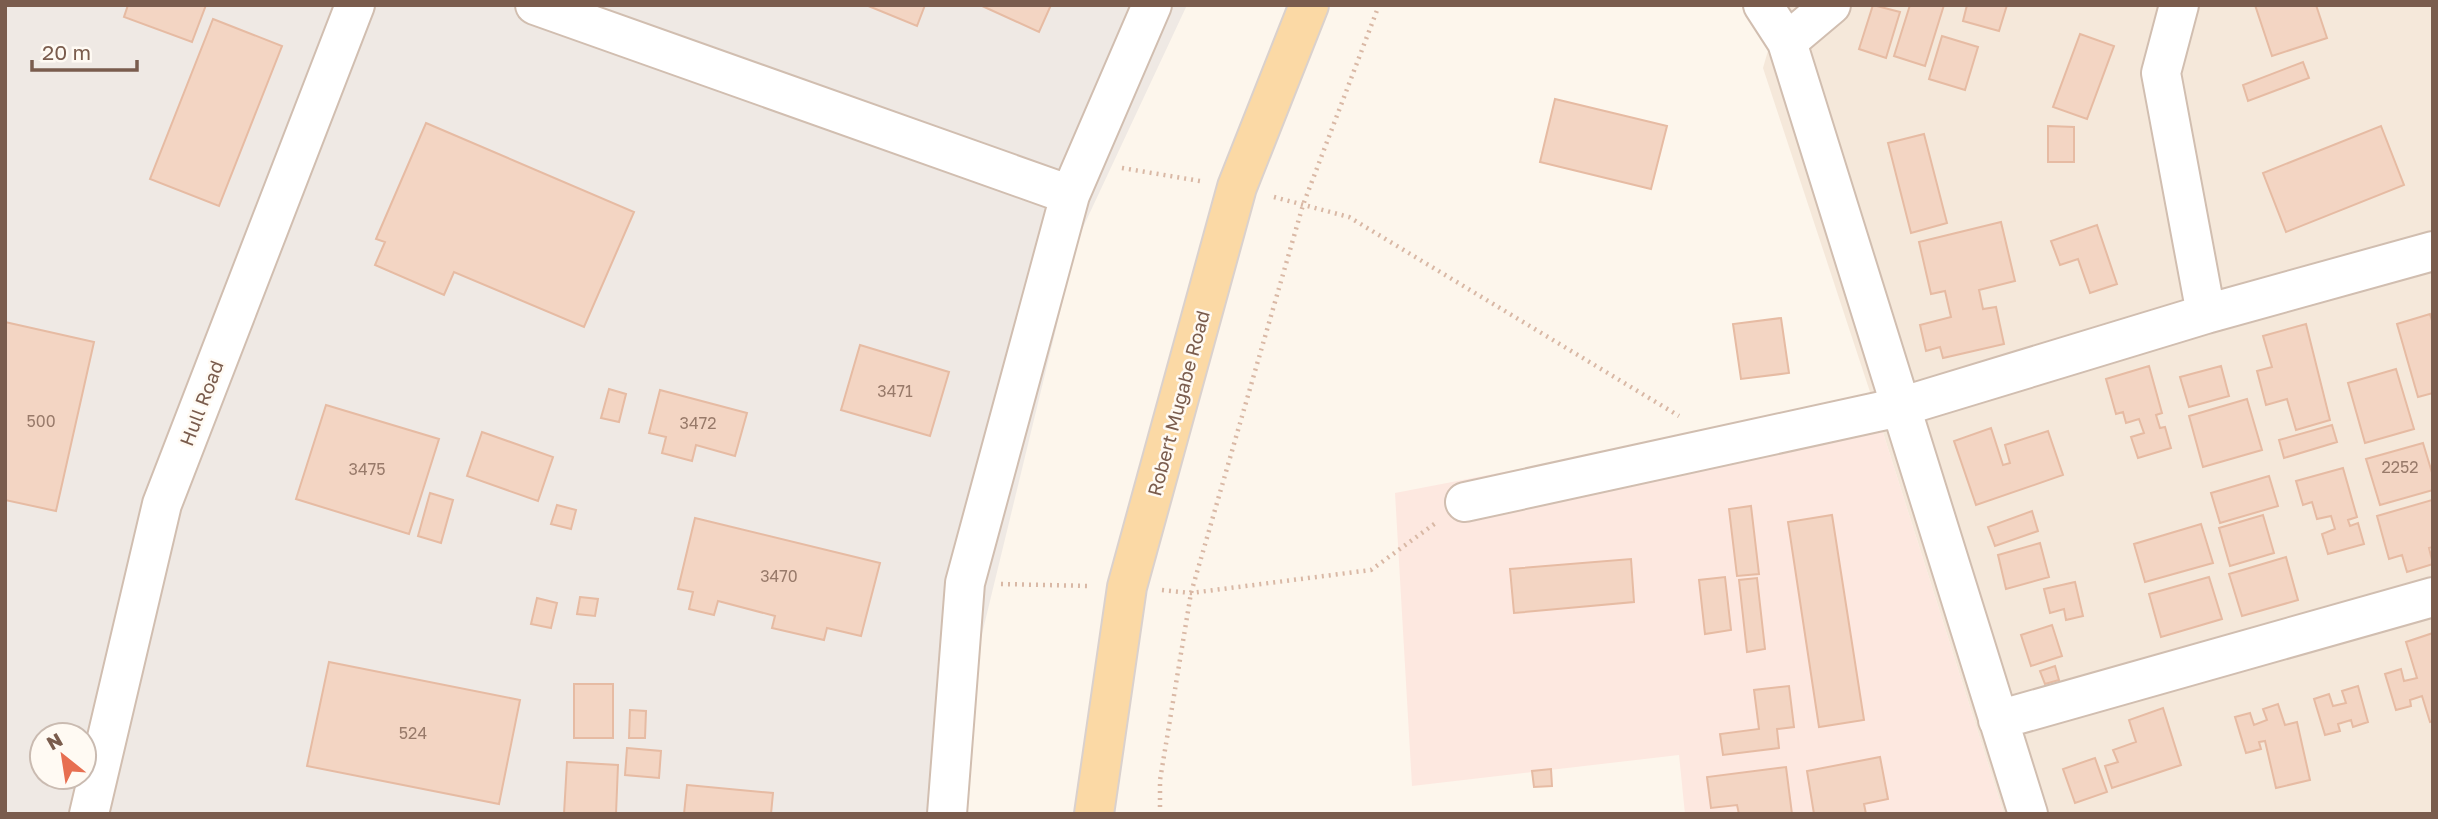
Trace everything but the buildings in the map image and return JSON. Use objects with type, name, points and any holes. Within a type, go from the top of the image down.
[{"type":"main road","name":"Robert Mugabe Road","points":[[1094,814],[1127,587],[1237,187],[1309,5]]},
{"type":"street","name":"Hull Road","points":[[89,814],[162,504],[355,5]]},
{"type":"street","points":[[535,5],[1077,179]]},
{"type":"street","points":[[947,814],[965,583],[1077,179],[1152,5]]},
{"type":"street","points":[[1763,5],[1787,42],[2028,814]]},
{"type":"street","points":[[1787,42],[1830,5]]},
{"type":"street","points":[[2179,5],[2161,74],[2206,314]]},
{"type":"street","points":[[1465,502],[1900,407],[2206,314],[2433,251]]},
{"type":"street","points":[[1998,720],[2433,597]]},
{"type":"path","points":[[1160,814],[1160,780],[1191,593],[1303,205],[1379,5]]},
{"type":"path","points":[[1077,179],[1237,187],[1349,217],[1691,424],[1702,451]]},
{"type":"path","points":[[965,583],[1127,587],[1191,593],[1371,570],[1465,502]]},
{"type":"shaded area","points":[[5,5],[1187,5],[1078,238],[973,671],[964,814],[5,814]]},
{"type":"shaded area","points":[[1781,5],[2433,5],[2433,814],[2004,814],[1873,401],[1763,68]]},
{"type":"shaded area","points":[[1873,401],[2004,814],[1685,814],[1679,755],[1412,786],[1395,493]]}]
